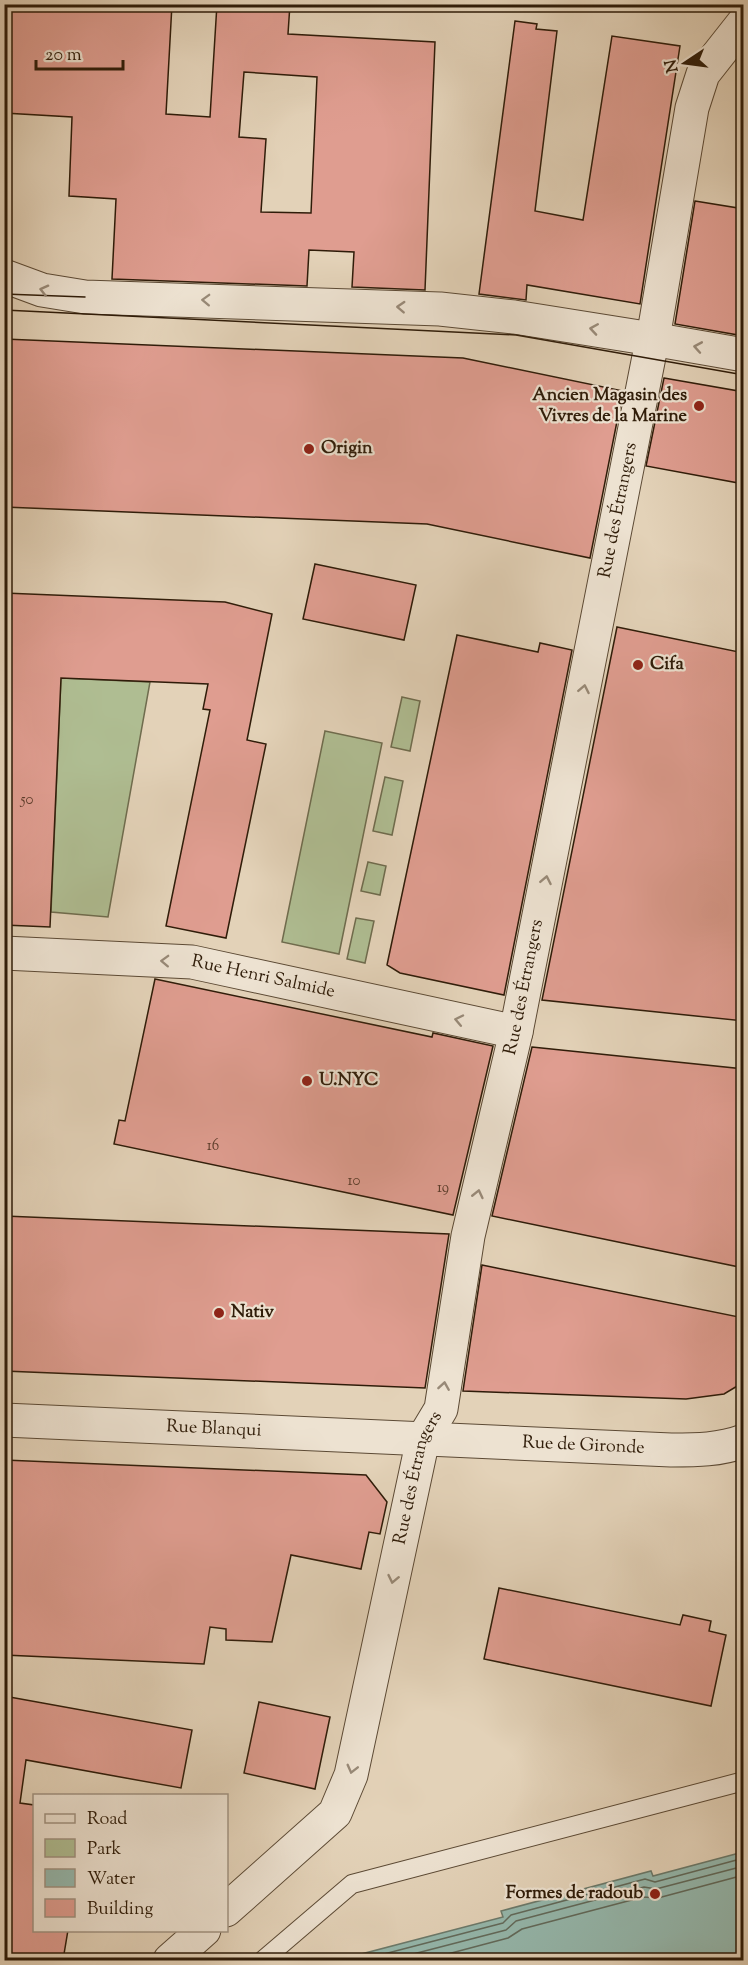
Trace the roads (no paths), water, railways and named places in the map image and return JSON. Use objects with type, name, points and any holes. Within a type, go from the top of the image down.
[{"type":"street","name":"Rue des Étrangers","points":[[228,1908],[335,1813],[351,1775],[423,1439],[441,1409],[468,1236],[516,1032],[652,339],[692,108],[703,74],[744,22]]},
{"type":"street","points":[[4,276],[42,290],[85,297],[440,309],[514,317],[744,355]]},
{"type":"street","name":"Rue Henri Salmide","points":[[4,953],[192,962],[516,1032]]},
{"type":"street","name":"Rue Blanqui","points":[[4,1420],[423,1439]]},
{"type":"street","name":"Rue de Gironde","points":[[423,1439],[671,1450],[699,1450],[744,1441]]},
{"type":"street","points":[[170,1960],[202,1932]]},
{"type":"lane","points":[[263,1960],[352,1884],[744,1781]]},
{"type":"water","name":"Formes de radoub","points":[[743,1852],[743,1960],[326,1960],[340,1955],[342,1959],[503,1917],[501,1911],[651,1871],[653,1876]]},
{"type":"tram line","points":[[4,294],[85,297]]},
{"type":"tram line","points":[[4,310],[516,335],[744,375]]},
{"type":"place","name":"Ancien Magasin des Vivres de la Marine","points":[[699,406]]},
{"type":"place","name":"Origin","points":[[309,449]]},
{"type":"place","name":"Cifa","points":[[638,665]]},
{"type":"place","name":"U.NYC","points":[[307,1081]]},
{"type":"place","name":"Nativ","points":[[219,1313]]},
{"type":"place","name":"Formes de radoub","points":[[655,1894]]}]
